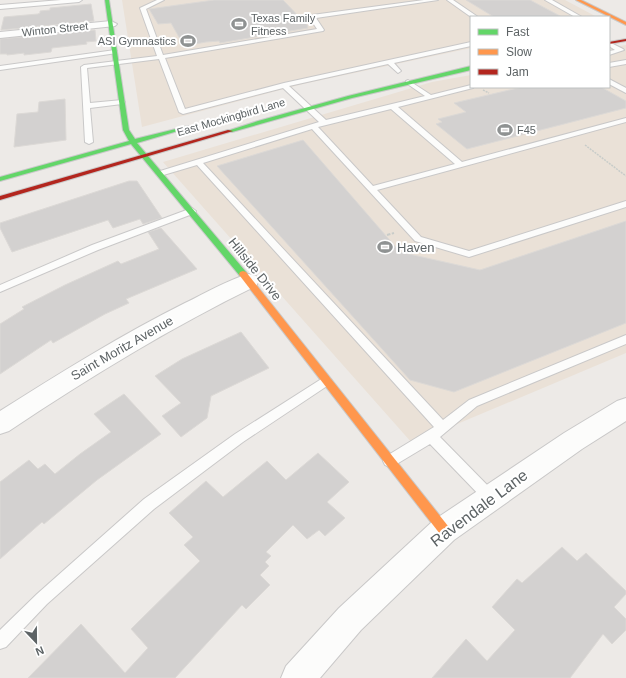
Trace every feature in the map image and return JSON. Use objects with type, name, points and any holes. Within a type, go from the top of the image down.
[{"type":"street","name":"Hillside Drive","points":[[107,0],[126,130],[133,142],[249,281],[444,530]]},
{"type":"street","points":[[578,0],[626,24]]},
{"type":"street","name":"Winton Street","points":[[0,35],[111,24]]},
{"type":"street","points":[[614,30],[626,28]]},
{"type":"street","points":[[610,44],[626,40]]},
{"type":"street","name":"East Mockingbird Lane","points":[[0,198],[308,108],[408,82],[470,68]]},
{"type":"street","name":"East Mockingbird Lane","points":[[292,97],[310,93]]},
{"type":"street","name":"East Mockingbird Lane","points":[[0,179],[192,125]]},
{"type":"street","name":"Saint Moritz Avenue","points":[[0,424],[61,384],[159,326],[249,281]]},
{"type":"street","name":"Ravendale Lane","points":[[298,678],[350,620],[444,530],[573,441],[626,408]]},
{"type":"lane","points":[[0,8],[79,0]]},
{"type":"lane","points":[[161,0],[143,8],[183,112],[284,85],[470,44]]},
{"type":"lane","points":[[89,142],[84,67],[161,57],[321,30],[312,17],[435,0]]},
{"type":"lane","points":[[450,0],[474,16]]},
{"type":"lane","points":[[548,0],[578,16]]},
{"type":"lane","points":[[610,45],[620,51]]},
{"type":"lane","points":[[0,68],[115,52]]},
{"type":"lane","points":[[389,62],[398,71]]},
{"type":"lane","points":[[610,66],[620,62]]},
{"type":"lane","points":[[408,82],[430,96]]},
{"type":"lane","points":[[610,82],[626,91]]},
{"type":"lane","points":[[284,85],[292,97],[308,108],[324,123]]},
{"type":"lane","points":[[160,174],[313,126],[470,87]]},
{"type":"lane","points":[[86,106],[122,102]]},
{"type":"lane","points":[[392,106],[460,164]]},
{"type":"lane","points":[[371,189],[626,120]]},
{"type":"lane","points":[[313,126],[418,239],[469,254],[626,204]]},
{"type":"lane","points":[[198,162],[442,428]]},
{"type":"lane","points":[[0,289],[93,247],[192,211]]},
{"type":"lane","points":[[390,461],[431,437],[472,403],[626,339]]},
{"type":"lane","points":[[0,640],[42,599],[150,504],[238,438],[326,381]]},
{"type":"lane","points":[[431,437],[490,497]]},
{"type":"path","points":[[582,143],[626,176]]},
{"type":"shaded area","points":[[122,0],[565,0],[595,16],[470,16],[470,48],[303,84],[142,127]]},
{"type":"shaded area","points":[[626,45],[626,353],[412,443],[163,162],[432,82],[470,75],[470,88],[610,88],[610,48]]},
{"type":"building","name":"Texas Family Fitness","points":[[214,0],[283,0],[308,26],[308,28],[220,43],[219,41],[206,42],[184,46],[171,23],[158,24],[149,9]]},
{"type":"building","points":[[466,0],[530,0],[560,16],[492,16]]},
{"type":"building","points":[[91,4],[94,21],[1,30],[4,17],[38,14],[40,11],[50,10],[50,8]]},
{"type":"building","points":[[95,30],[96,41],[86,42],[87,44],[52,48],[51,52],[24,55],[24,53],[7,55],[0,54],[0,39]]},
{"type":"building","points":[[518,88],[603,88],[626,101],[626,108],[467,149],[436,124],[442,122],[438,119],[466,112],[454,103]]},
{"type":"building","points":[[65,99],[66,140],[14,147],[17,114],[38,112],[39,102]]},
{"type":"building","points":[[303,140],[400,252],[480,270],[626,221],[626,323],[454,392],[410,380],[217,166]]},
{"type":"building","points":[[129,181],[137,181],[162,218],[143,224],[140,219],[113,228],[108,220],[12,252],[0,228],[0,223]]},
{"type":"building","points":[[161,228],[197,269],[126,299],[129,303],[105,314],[53,343],[51,340],[0,374],[0,324],[24,309],[22,307],[65,285],[118,261],[121,264],[159,249],[148,232]]},
{"type":"building","points":[[241,332],[269,368],[211,396],[207,418],[181,437],[162,416],[181,403],[155,376],[182,359]]},
{"type":"building","points":[[124,394],[161,434],[97,480],[44,524],[42,522],[0,559],[0,482],[29,460],[38,469],[45,464],[55,474],[111,432],[94,414]]},
{"type":"building","points":[[318,453],[349,482],[327,502],[345,518],[325,536],[319,530],[307,539],[293,525],[266,552],[271,556],[265,562],[269,566],[260,575],[270,585],[246,609],[242,605],[175,678],[28,678],[81,624],[125,673],[148,648],[131,629],[200,561],[184,545],[193,537],[169,513],[206,481],[223,497],[267,461],[286,480]]},
{"type":"building","points":[[562,547],[577,561],[586,553],[626,591],[626,594],[614,607],[626,619],[626,630],[612,644],[603,634],[570,678],[432,678],[466,639],[487,661],[515,630],[492,607],[517,579],[522,583]]},
{"type":"traffic: fast","points":[[107,0],[126,130],[133,142],[243,274]]},
{"type":"traffic: fast","points":[[230,131],[350,97],[470,68]]},
{"type":"traffic: fast","points":[[0,179],[186,127]]},
{"type":"traffic: slow","points":[[578,0],[626,24]]},
{"type":"traffic: slow","points":[[243,274],[444,530]]},
{"type":"traffic: jam","points":[[610,43],[626,40]]},
{"type":"traffic: jam","points":[[0,198],[230,131]]},
{"type":"place","name":"Texas Family Fitness","points":[[239,24]]},
{"type":"place","name":"ASI Gymnastics","points":[[188,41]]},
{"type":"place","name":"F45","points":[[505,130]]},
{"type":"place","name":"Haven","points":[[385,247]]}]
